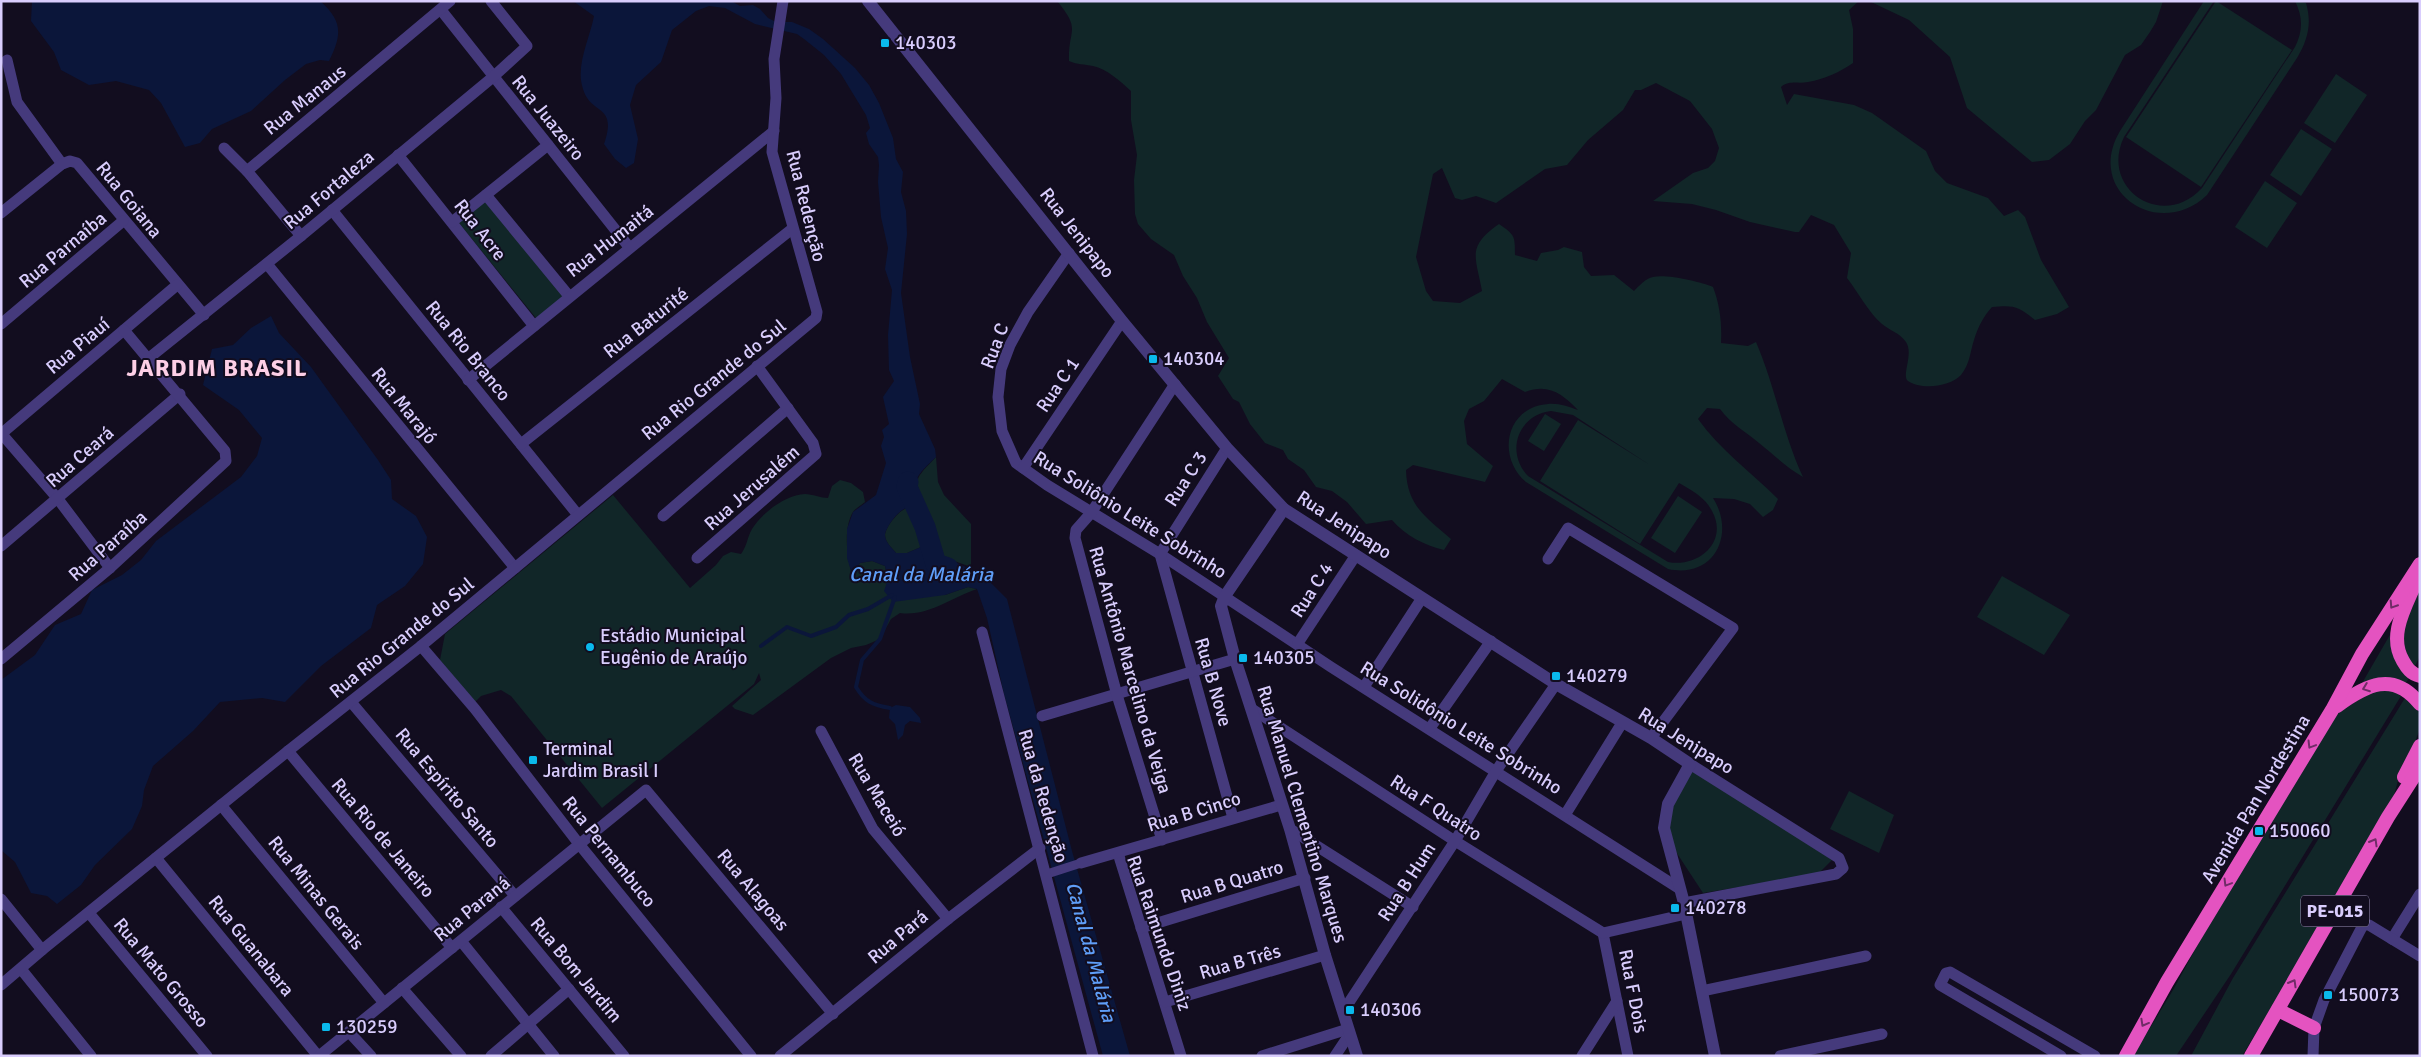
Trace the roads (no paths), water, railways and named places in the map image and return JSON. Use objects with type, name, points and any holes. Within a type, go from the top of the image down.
[{"type":"highway","name":"Avenida Pan Nordestina","points":[[2126,1056],[2167,982],[2332,710],[2362,654],[2420,564]]},
{"type":"highway","points":[[2420,572],[2401,617],[2396,640],[2400,656],[2407,668],[2414,675],[2420,676]]},
{"type":"highway","points":[[2332,710],[2361,689],[2383,684],[2406,689],[2420,704]]},
{"type":"highway","points":[[2388,817],[2398,790],[2420,746]]},
{"type":"highway","name":"PE-015","points":[[2251,1056],[2388,817],[2420,767]]},
{"type":"highway","points":[[2278,1010],[2314,1028]]},
{"type":"street","name":"Rua Manaus","points":[[247,171],[450,1]]},
{"type":"street","name":"Rua Fortaleza","points":[[149,358],[301,236],[493,77],[527,46],[491,1]]},
{"type":"street","name":"Rua Redenção","points":[[783,1],[774,59],[776,98],[773,158],[817,312]]},
{"type":"street","name":"Rua Jenipapo","points":[[868,1],[1122,321],[1227,448],[1284,509],[1556,684],[1651,738],[1839,858],[1843,868],[1836,874],[1685,908]]},
{"type":"street","name":"Rua Juazeiro","points":[[441,10],[629,247]]},
{"type":"street","points":[[1,213],[62,164],[17,102],[7,60]]},
{"type":"street","name":"Rua Humaitá","points":[[468,380],[629,247],[774,131]]},
{"type":"street","points":[[452,222],[548,145]]},
{"type":"street","points":[[224,148],[247,171],[301,236]]},
{"type":"street","name":"Rua Acre","points":[[398,155],[534,326]]},
{"type":"street","name":"Rua Goiana","points":[[62,164],[70,161],[76,163],[204,315]]},
{"type":"street","points":[[486,195],[569,296]]},
{"type":"street","name":"Rua Rio Branco","points":[[332,210],[578,515]]},
{"type":"street","name":"Rua Parnaíba","points":[[1,324],[123,221]]},
{"type":"street","name":"Rua Baturité","points":[[521,444],[792,229]]},
{"type":"street","name":"Rua C","points":[[1019,465],[1002,431],[998,397],[1001,369],[1010,345],[1028,312],[1069,253]]},
{"type":"street","name":"Rua Marajó","points":[[267,264],[515,568]]},
{"type":"street","name":"Rua Piauí","points":[[1,433],[177,285]]},
{"type":"street","name":"Rua Rio Grande do Sul","points":[[1,985],[221,805],[421,646],[814,320],[817,312]]},
{"type":"street","name":"Rua C 1","points":[[1019,465],[1122,321]]},
{"type":"street","points":[[124,330],[180,394]]},
{"type":"street","name":"Rua Jerusalém","points":[[697,558],[816,454],[813,443],[757,366]]},
{"type":"street","name":"Rua Antônio Marcelino da Veiga","points":[[1162,840],[1117,695],[1076,545],[1076,530],[1091,513],[1175,384]]},
{"type":"street","name":"Rua Paraíba","points":[[1,659],[110,568],[224,466],[227,457],[225,451],[180,394]]},
{"type":"street","name":"Rua Ceará","points":[[1,546],[180,394]]},
{"type":"street","points":[[663,516],[788,408]]},
{"type":"street","points":[[1,433],[58,499],[110,568]]},
{"type":"street","name":"Rua C 3","points":[[1160,554],[1227,448]]},
{"type":"street","name":"Rua Soliônio Leite Sobrinho","points":[[1019,465],[1091,513],[1225,596]]},
{"type":"street","points":[[1225,596],[1284,509]]},
{"type":"street","points":[[1548,559],[1568,528],[1733,628],[1651,738]]},
{"type":"street","name":"Rua B Nove","points":[[1160,554],[1233,818]]},
{"type":"street","name":"Rua C 4","points":[[1298,643],[1356,555]]},
{"type":"street","name":"Rua Solidônio Leite Sobrinho","points":[[1225,596],[1680,889]]},
{"type":"street","name":"Rua Manuel Clementino Marques","points":[[1225,596],[1221,606],[1235,659],[1290,829],[1325,955],[1344,1010],[1357,1056]]},
{"type":"street","points":[[1364,687],[1422,598]]},
{"type":"street","name":"Rua da Redenção","points":[[982,632],[1006,728],[1047,874],[1093,1056]]},
{"type":"street","points":[[1430,728],[1491,641]]},
{"type":"street","name":"Rua Pernambuco","points":[[421,646],[475,709],[579,844],[751,1056]]},
{"type":"street","points":[[1042,716],[1235,659]]},
{"type":"street","name":"Rua B Hum","points":[[1344,1010],[1455,841],[1496,771],[1556,684]]},
{"type":"street","name":"Rua Espírito Santo","points":[[351,702],[515,896]]},
{"type":"street","name":"Rua F Quatro","points":[[1252,709],[1455,841],[1603,933]]},
{"type":"street","points":[[1565,815],[1622,723]]},
{"type":"street","name":"Rua Maceió","points":[[821,731],[873,829],[948,918]]},
{"type":"street","name":"Rua Rio de Janeiro","points":[[288,751],[456,944],[528,1023],[554,1056]]},
{"type":"street","points":[[1690,764],[1668,804],[1664,818],[1664,828],[1685,908],[1715,1056]]},
{"type":"street","name":"Rua Paraná","points":[[318,1056],[646,790]]},
{"type":"street","name":"Rua Alagoas","points":[[646,790],[833,1014]]},
{"type":"street","name":"Rua B Cinco","points":[[1118,853],[1281,804]]},
{"type":"street","name":"Rua Minas Gerais","points":[[221,805],[384,1003]]},
{"type":"street","points":[[1290,829],[1413,907]]},
{"type":"street","name":"Rua Pará","points":[[780,1056],[948,918],[1040,848]]},
{"type":"street","name":"Rua Raimundo Diniz","points":[[1081,863],[1118,853],[1166,1002],[1181,1056]]},
{"type":"street","name":"Rua Guanabara","points":[[156,858],[318,1056]]},
{"type":"street","points":[[1047,874],[1081,863]]},
{"type":"street","name":"Rua B Quatro","points":[[1141,928],[1305,878]]},
{"type":"street","points":[[2392,939],[2420,894]]},
{"type":"street","points":[[1,899],[42,950]]},
{"type":"street","name":"Rua Bom Jardim","points":[[501,907],[569,989],[616,1053]]},
{"type":"street","points":[[1603,933],[1685,908]]},
{"type":"street","name":"Rua Mato Grosso","points":[[89,913],[207,1056]]},
{"type":"street","points":[[2313,1056],[2314,1028],[2324,1000],[2364,925],[2369,925],[2420,956]]},
{"type":"street","name":"Rua F Dois","points":[[1603,933],[1628,1056]]},
{"type":"street","name":"Rua B Três","points":[[1166,1002],[1325,955]]},
{"type":"street","points":[[1702,991],[1866,956]]},
{"type":"street","points":[[22,969],[90,1056]]},
{"type":"street","points":[[2061,1056],[1940,985],[1946,974],[1950,972],[2095,1056]]},
{"type":"street","points":[[402,988],[461,1056]]},
{"type":"street","points":[[492,1055],[569,989]]},
{"type":"street","points":[[1582,1056],[1618,1001]]},
{"type":"street","points":[[349,1032],[371,1056]]},
{"type":"street","points":[[1262,1056],[1349,1032]]},
{"type":"street","points":[[1335,1056],[1349,1032]]},
{"type":"street","points":[[1780,1056],[1882,1034]]},
{"type":"water","points":[[32,1],[320,1],[333,15],[338,29],[338,36],[329,61],[320,60],[306,64],[251,111],[212,129],[200,143],[185,147],[161,103],[149,90],[116,81],[89,85],[61,70],[54,52],[31,21]]},
{"type":"water","name":"Canal da Malária","points":[[573,1],[731,1],[740,6],[753,5],[760,9],[768,18],[776,22],[792,22],[809,29],[823,39],[855,68],[869,85],[879,103],[893,138],[896,159],[903,172],[901,192],[906,211],[907,234],[901,293],[910,357],[920,404],[919,414],[935,449],[936,457],[922,471],[916,483],[923,510],[911,507],[903,510],[891,522],[886,531],[885,538],[896,553],[907,553],[921,547],[938,551],[943,557],[982,574],[1007,599],[1072,851],[1130,1056],[1103,1056],[1004,694],[987,618],[977,589],[968,587],[945,595],[893,602],[884,591],[888,579],[885,566],[872,561],[860,563],[852,574],[847,558],[847,529],[853,512],[876,495],[886,463],[881,446],[884,437],[882,430],[889,424],[883,397],[894,381],[889,370],[888,335],[892,290],[885,269],[888,248],[881,217],[878,157],[869,144],[866,133],[870,128],[866,115],[841,74],[824,55],[797,34],[755,24],[725,8],[709,6],[696,11],[672,30],[661,62],[636,85],[630,105],[638,139],[634,163],[626,168],[615,159],[604,144],[608,122],[606,116],[592,103],[583,89],[581,80],[582,62],[594,16]]},
{"type":"water","points":[[271,316],[279,333],[311,367],[378,460],[391,480],[392,499],[416,516],[427,537],[423,564],[405,586],[377,605],[371,628],[321,666],[285,702],[262,698],[220,702],[193,731],[153,766],[144,790],[142,806],[132,829],[95,865],[81,885],[57,904],[47,896],[31,893],[15,862],[1,850],[1,680],[35,655],[55,625],[81,614],[92,590],[122,575],[141,560],[156,541],[241,477],[257,456],[262,438],[239,410],[203,385],[212,349],[233,345],[251,328]]},
{"type":"water","points":[[896,705],[910,707],[920,718],[921,723],[910,721],[905,725],[903,735],[898,740],[895,724],[889,718],[890,708]]},
{"type":"waterway","name":"Canal da Malária","points":[[908,482],[907,487],[925,527],[936,564],[948,568]]},
{"type":"waterway","points":[[761,646],[787,627],[811,636],[836,627],[849,615],[868,609],[892,595]]},
{"type":"waterway","points":[[890,708],[870,702],[856,687],[862,660],[880,639],[895,597]]},
{"type":"place","name":"140303","points":[[885,43]]},
{"type":"place","name":"140304","points":[[1153,359]]},
{"type":"place","name":"Estádio Municipal Eugênio de Araújo","points":[[590,647]]},
{"type":"place","name":"140305","points":[[1243,658]]},
{"type":"place","name":"140279","points":[[1556,676]]},
{"type":"place","name":"Terminal Jardim Brasil I","points":[[533,760]]},
{"type":"place","name":"150060","points":[[2259,831]]},
{"type":"place","name":"140278","points":[[1675,908]]},
{"type":"place","name":"150073","points":[[2328,995]]},
{"type":"place","name":"140306","points":[[1350,1010]]},
{"type":"place","name":"130259","points":[[326,1027]]},
{"type":"district","name":"JARDIM BRASIL","points":[[217,368]]}]
